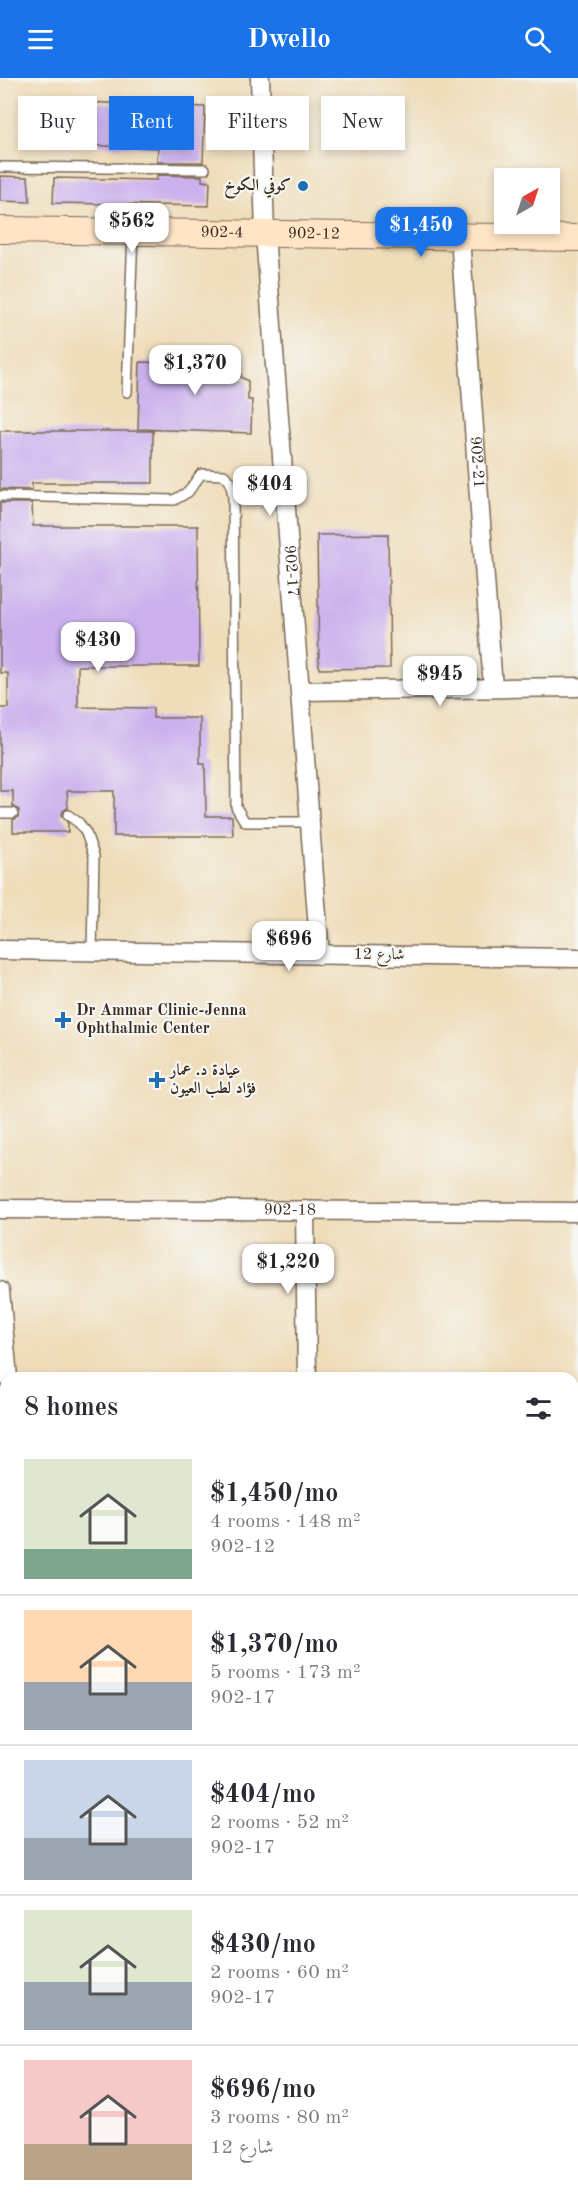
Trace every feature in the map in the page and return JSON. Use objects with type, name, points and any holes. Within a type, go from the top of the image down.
[{"type":"street","name":"902-17","points":[[260,78],[265,234],[302,691],[320,954]]},
{"type":"street","name":"902-4","points":[[0,230],[265,234]]},
{"type":"street","name":"902-12","points":[[265,234],[578,238]]},
{"type":"street","name":"902-21","points":[[460,237],[493,688]]},
{"type":"street","points":[[302,691],[578,687]]},
{"type":"street","name":"شارع 12","points":[[0,950],[578,958]]},
{"type":"street","name":"902-18","points":[[0,1209],[578,1212]]},
{"type":"street","points":[[305,1210],[307,1372]]},
{"type":"street","points":[[0,1291],[7,1372]]},
{"type":"lane","points":[[0,166],[205,169]]},
{"type":"lane","points":[[127,392],[134,232]]},
{"type":"lane","points":[[0,496],[174,500],[188,492],[201,474],[224,475],[230,481],[233,496],[236,807],[245,822],[311,822]]},
{"type":"lane","points":[[0,813],[13,813]]},
{"type":"lane","points":[[68,815],[86,832],[94,856],[92,952]]},
{"type":"building","points":[[97,103],[109,103],[109,146],[97,146]]},
{"type":"building","points":[[194,107],[205,107],[203,162],[157,162],[158,150],[194,150]]},
{"type":"building","points":[[157,175],[202,176],[202,181],[210,182],[209,206],[53,203],[54,178],[157,180]]},
{"type":"building","points":[[0,176],[28,177],[30,202],[0,201]]},
{"type":"building","points":[[206,354],[242,355],[241,377],[248,381],[248,400],[252,400],[251,433],[138,429],[140,362],[202,364]]},
{"type":"building","points":[[0,431],[153,431],[153,483],[32,483],[32,490],[0,489]]},
{"type":"building","points":[[0,503],[32,503],[33,526],[198,526],[199,666],[78,666],[78,707],[153,708],[153,718],[200,718],[200,764],[205,764],[206,816],[232,816],[233,836],[114,836],[114,791],[67,791],[68,808],[61,815],[68,823],[68,832],[13,832],[13,820],[18,817],[19,810],[13,806],[13,791],[0,791],[0,708],[8,708],[8,673],[0,673]]},
{"type":"building","points":[[388,534],[390,668],[319,669],[317,535]]},
{"type":"place","name":"كوفي الكوخ","points":[[303,186]]},
{"type":"place","name":"Dr Ammar Clinic-Jenna Ophthalmic Center","points":[[63,1020]]},
{"type":"place","name":"عيادة د. عمار فؤاد لطب العيون","points":[[157,1080]]}]
